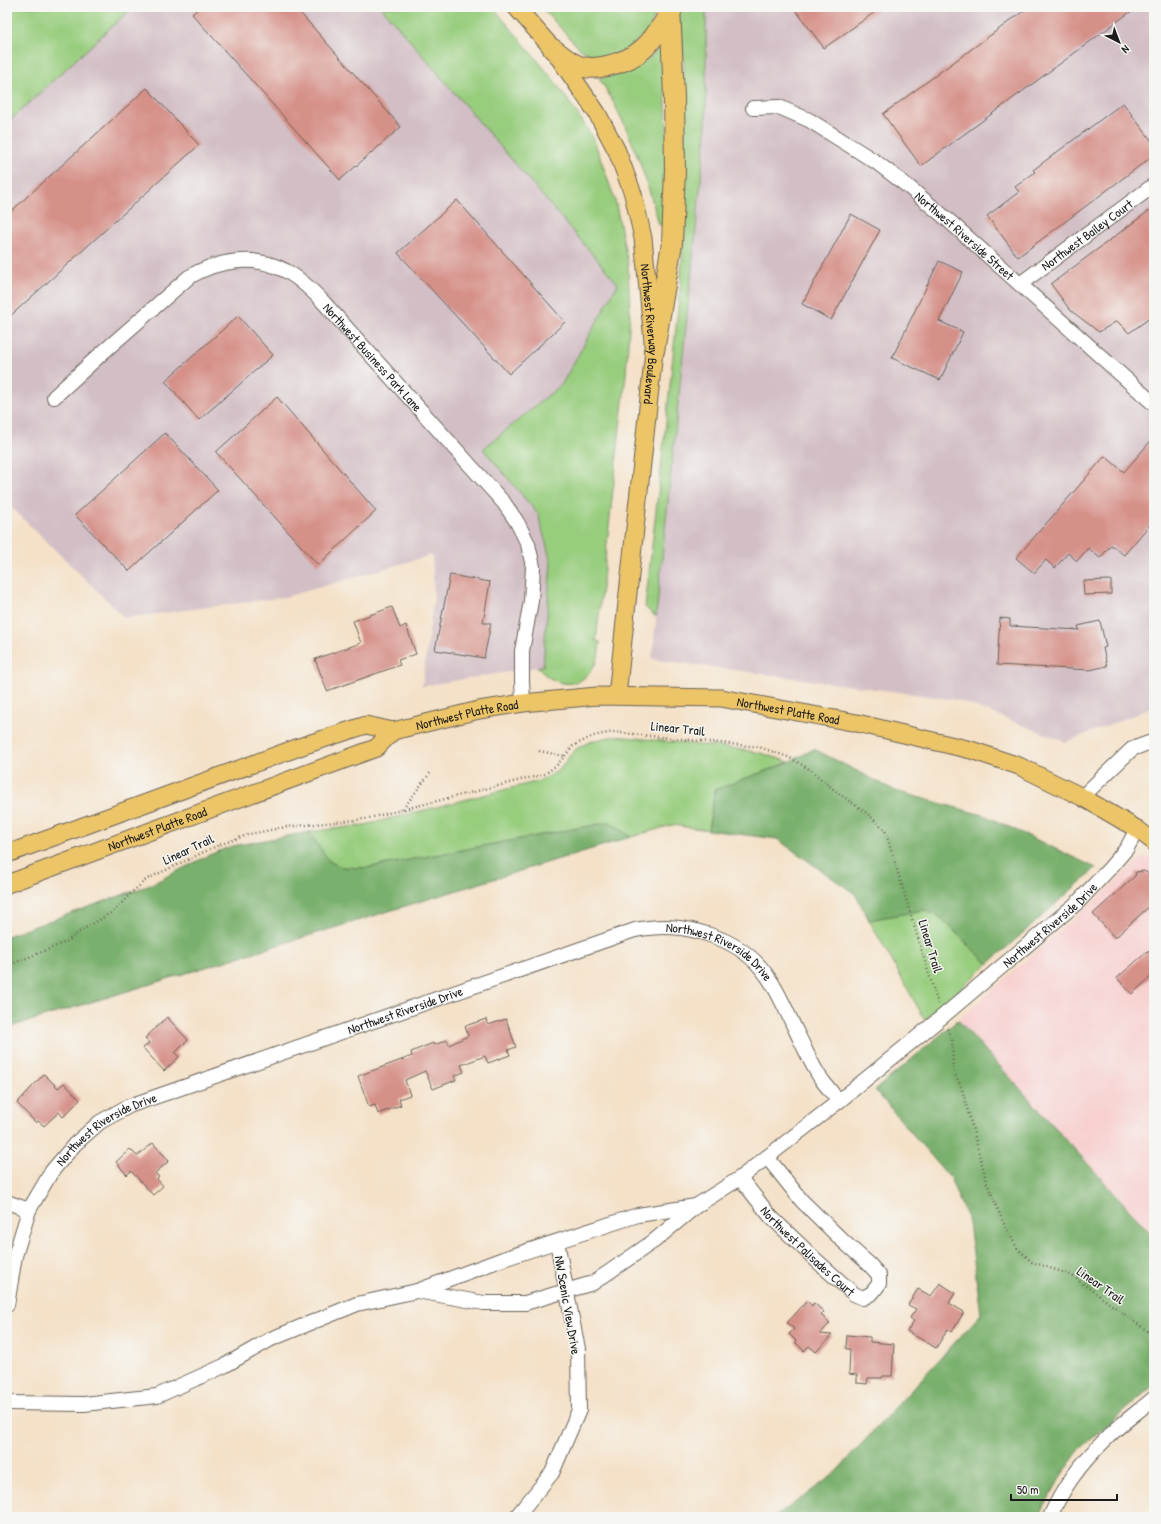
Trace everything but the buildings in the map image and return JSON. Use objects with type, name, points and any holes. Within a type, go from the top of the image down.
[{"type":"highway","points":[[553,49],[578,66],[598,68],[618,64],[637,54],[653,40],[670,10]]},
{"type":"highway","points":[[654,352],[672,243],[675,170],[670,10]]},
{"type":"main road","name":"Northwest Riverway Boulevard","points":[[516,7],[553,49],[597,113],[617,151],[633,194],[643,238],[654,352],[617,696]]},
{"type":"main road","name":"Northwest Platte Road","points":[[7,854],[288,751],[366,725],[392,732],[479,710],[524,703],[588,696],[721,698],[858,723],[991,756],[1019,766],[1082,797],[1137,829],[1154,842]]},
{"type":"main road","name":"Northwest Platte Road","points":[[7,884],[376,748],[392,732]]},
{"type":"street","name":"Northwest Riverside Street","points":[[753,108],[779,107],[809,120],[876,162],[932,206],[1154,404]]},
{"type":"street","name":"Northwest Bailey Court","points":[[1020,284],[1154,185]]},
{"type":"street","name":"Northwest Business Park Lane","points":[[54,397],[189,277],[220,264],[240,262],[264,263],[286,270],[314,292],[326,305],[504,503],[517,522],[528,544],[533,567],[531,601],[522,651],[524,703]]},
{"type":"street","points":[[1082,797],[1132,749],[1154,741]]},
{"type":"street","name":"Northwest Riverside Drive","points":[[417,1291],[484,1303],[526,1303],[593,1283],[654,1241],[696,1206],[740,1178],[768,1157],[942,1017],[1078,902],[1127,848],[1137,829]]},
{"type":"street","name":"Northwest Riverside Drive","points":[[7,1305],[15,1256],[29,1210],[52,1171],[75,1144],[100,1122],[129,1106],[635,930],[656,926],[675,927],[697,931],[723,940],[745,953],[762,968],[775,986],[821,1079],[839,1101]]},
{"type":"street","name":"Northwest Palisades Court","points":[[740,1178],[771,1216],[817,1261],[854,1294],[863,1298],[872,1293],[880,1284],[879,1275],[870,1264],[844,1242],[802,1201],[768,1157]]},
{"type":"street","points":[[7,1202],[29,1210]]},
{"type":"street","points":[[7,1402],[84,1404],[118,1399],[157,1396],[224,1366],[271,1339],[357,1304],[417,1291],[503,1259],[638,1215],[696,1206]]},
{"type":"street","name":"NW Scenic View Drive","points":[[516,1517],[552,1473],[579,1410],[578,1349],[557,1242]]},
{"type":"street","points":[[1050,1517],[1054,1507],[1079,1468],[1105,1439],[1154,1398]]},
{"type":"path","name":"Linear Trail","points":[[7,966],[66,942],[82,930],[114,911],[129,895],[147,880],[219,845],[250,834],[286,826],[365,819],[545,774],[558,764],[573,746],[593,736],[620,732],[759,747],[788,757],[809,769],[838,793],[868,814],[885,830],[942,1017],[952,1040],[953,1070],[962,1088],[987,1183],[1003,1222],[1017,1248],[1032,1262],[1071,1275],[1154,1336]]},
{"type":"path","points":[[539,751],[564,756]]},
{"type":"path","points":[[402,810],[430,773]]},
{"type":"shaded area","points":[[133,7],[381,7],[618,284],[562,384],[483,449],[538,514],[551,562],[543,666],[422,686],[434,595],[432,555],[285,597],[125,618],[7,503],[7,123]]},
{"type":"shaded area","points":[[706,7],[1154,7],[1154,707],[1066,742],[958,700],[652,659],[706,131]]},
{"type":"shaded area","points":[[1151,857],[1154,859],[1154,1237],[958,1020],[1114,883],[1135,862],[1142,858]]},
{"type":"green space","points":[[7,7],[133,7],[7,123]]},
{"type":"green space","points":[[381,7],[493,7],[553,79],[583,122],[595,143],[615,200],[628,264],[630,312],[626,375],[596,641],[600,642],[597,660],[588,674],[581,680],[574,683],[559,682],[551,679],[537,667],[543,666],[551,562],[538,514],[483,449],[562,384],[618,284]]},
{"type":"green space","points":[[541,7],[656,7],[654,18],[648,31],[624,53],[598,58],[581,50]]},
{"type":"green space","points":[[678,7],[706,7],[706,131],[656,617],[645,607],[680,288],[684,224],[684,61]]},
{"type":"green space","points":[[664,47],[667,130],[663,225],[659,225],[648,186],[635,149],[619,113],[599,78],[616,75],[632,69],[647,60],[659,48]]},
{"type":"green space","points":[[616,736],[739,749],[761,753],[789,762],[715,790],[708,830],[672,825],[631,837],[610,822],[366,868],[342,867],[329,861],[309,832],[365,825],[539,781],[561,768],[571,754],[584,744],[595,740]]},
{"type":"green space","points":[[814,749],[896,791],[986,816],[1096,868],[988,964],[940,917],[924,910],[869,920],[855,894],[777,839],[708,830],[715,790],[789,762]]},
{"type":"green space","points":[[610,822],[631,837],[7,1028],[7,936],[150,885],[209,855],[232,846],[309,832],[329,861],[342,867],[366,868]]},
{"type":"green space","points":[[924,910],[940,917],[988,964],[925,1020],[869,920]]},
{"type":"green space","points":[[958,1020],[1154,1237],[1154,1385],[1080,1449],[1064,1471],[1039,1517],[775,1517],[833,1475],[981,1314],[969,1223],[950,1178],[875,1090]]}]
